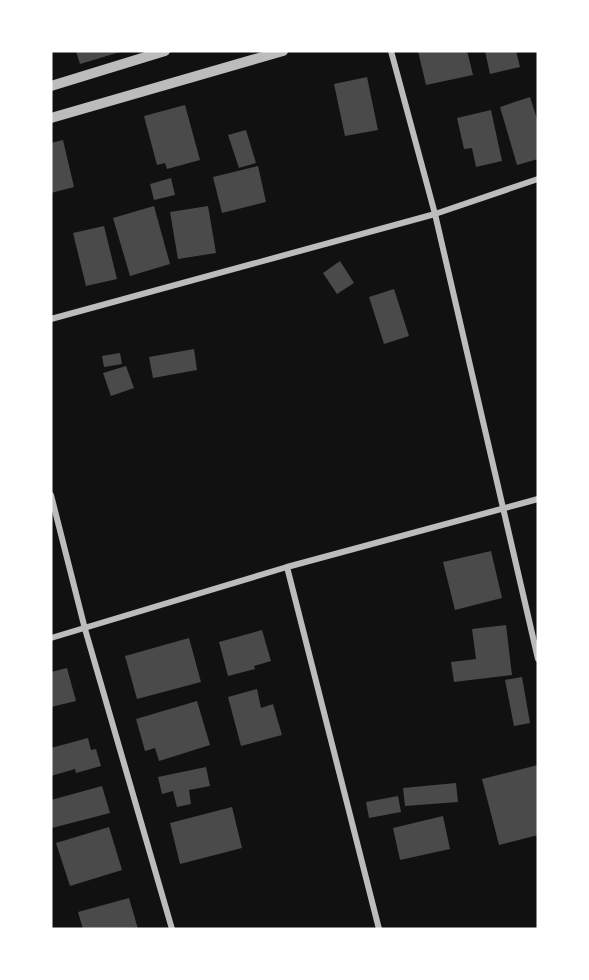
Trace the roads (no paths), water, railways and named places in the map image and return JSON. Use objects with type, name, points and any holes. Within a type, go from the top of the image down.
[{"type":"street","points":[[51,86],[165,51]]},
{"type":"street","points":[[51,118],[284,51]]},
{"type":"street","points":[[390,51],[435,214],[538,658]]},
{"type":"street","points":[[51,319],[435,214],[538,179]]},
{"type":"street","points":[[51,495],[84,629],[171,929]]},
{"type":"street","points":[[51,638],[287,567],[538,499]]},
{"type":"street","points":[[287,567],[379,929]]}]
